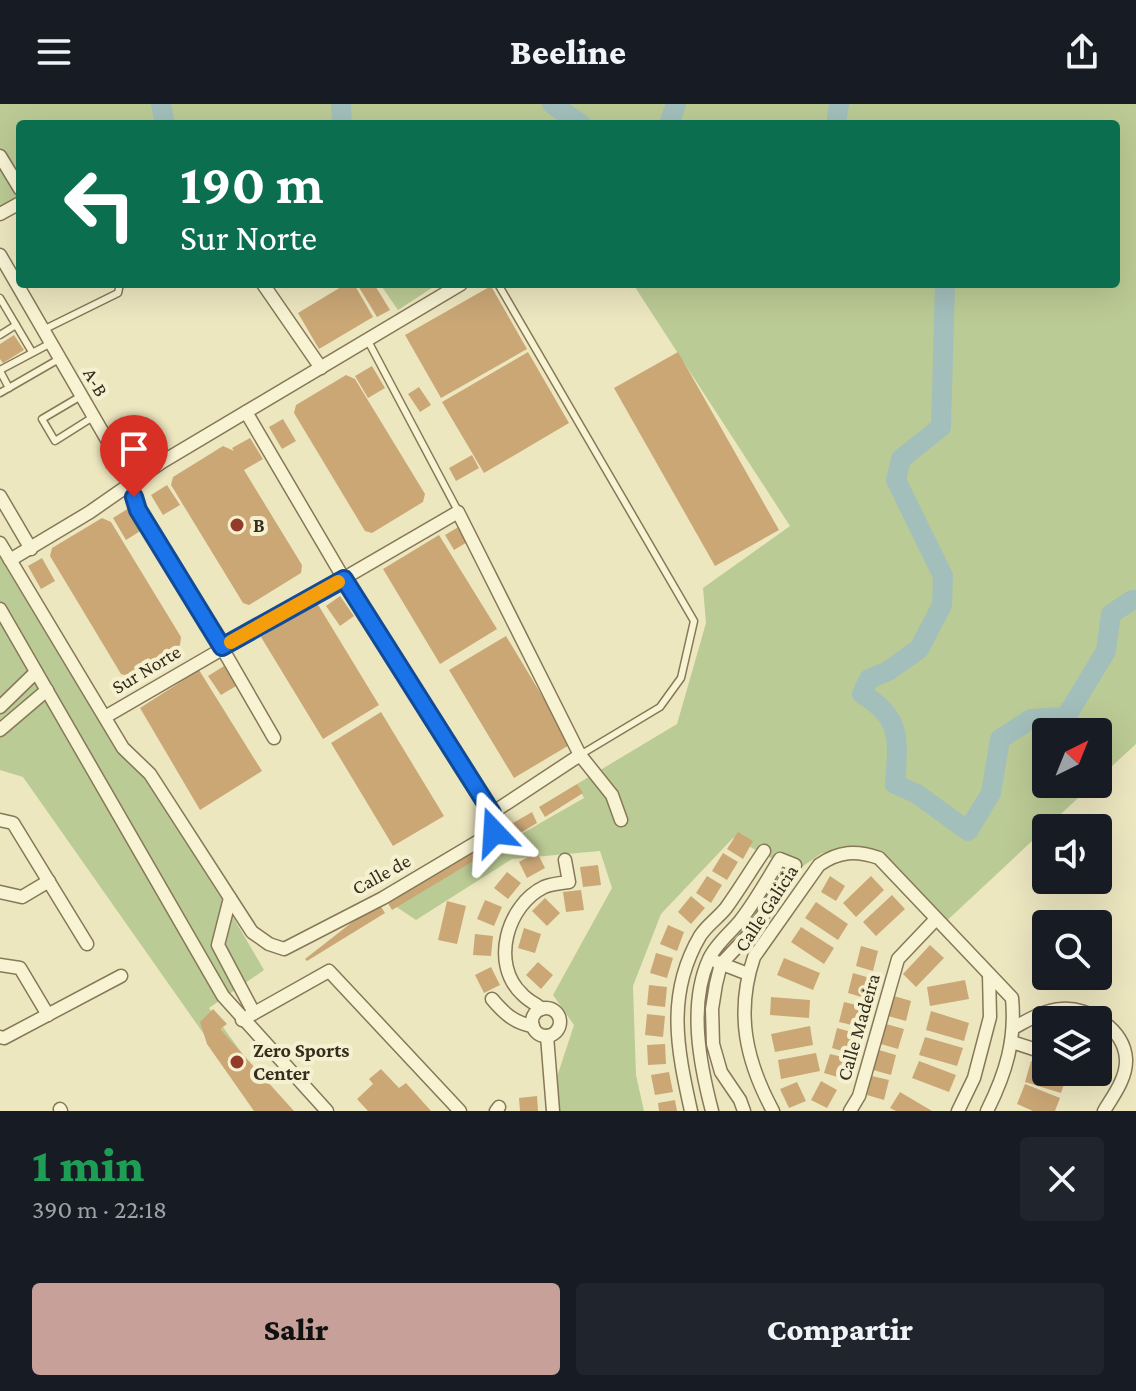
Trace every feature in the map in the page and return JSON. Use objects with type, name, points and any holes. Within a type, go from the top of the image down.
[{"type":"street","points":[[0,156],[16,182]]},
{"type":"street","name":"A-B","points":[[0,255],[16,283]]},
{"type":"street","name":"A-B","points":[[19,288],[132,483],[138,510],[274,738]]},
{"type":"street","points":[[266,288],[321,368]]},
{"type":"street","points":[[10,560],[246,412],[454,288]]},
{"type":"street","points":[[246,412],[344,579],[492,813],[580,755]]},
{"type":"street","points":[[0,496],[31,549]]},
{"type":"street","points":[[458,512],[580,755],[612,795],[621,820]]},
{"type":"street","name":"Sur Norte","points":[[105,717],[458,512]]},
{"type":"street","points":[[0,543],[123,748],[150,774],[230,898],[218,945],[248,1017]]},
{"type":"street","points":[[0,609],[223,996],[248,1017],[327,1111]]},
{"type":"street","points":[[0,707],[36,672]]},
{"type":"street","points":[[0,730],[47,690]]},
{"type":"street","name":"Calle de","points":[[230,898],[252,932],[269,944],[284,949],[383,898],[494,832],[492,813]]},
{"type":"street","points":[[0,820],[13,823],[87,944]]},
{"type":"street","points":[[691,1111],[680,1061],[676,1023],[682,976],[702,932],[725,910],[764,851]]},
{"type":"street","name":"Calle Galicia","points":[[773,1111],[751,1064],[744,1037],[748,974],[754,957],[819,865],[844,852],[879,858],[936,919]]},
{"type":"street","points":[[712,1111],[704,1080],[698,1021],[701,986],[715,961],[780,859],[795,865],[754,929],[715,961],[713,1044],[721,1072],[744,1111]]},
{"type":"street","points":[[542,1009],[520,993],[507,971],[504,949],[516,913],[530,897],[546,887],[569,882],[565,860]]},
{"type":"street","points":[[0,892],[22,897],[49,881]]},
{"type":"street","points":[[936,919],[1012,998],[1015,1027],[1012,1042],[998,1090],[987,1111]]},
{"type":"street","name":"Calle Madeira","points":[[850,1111],[859,1096],[898,959],[936,919]]},
{"type":"street","points":[[692,952],[748,974]]},
{"type":"street","points":[[0,965],[20,968],[48,1015]]},
{"type":"street","points":[[248,1017],[329,971],[460,1111]]},
{"type":"street","points":[[958,1111],[974,1078],[990,1017],[989,974]]},
{"type":"street","points":[[0,1037],[4,1038],[121,976]]},
{"type":"street","points":[[492,999],[507,1016],[533,1026],[538,1033],[547,1036],[555,1032],[559,1020],[551,1009],[542,1009],[535,1013],[533,1026]]},
{"type":"street","points":[[1015,1027],[1039,1013],[1063,1008],[1084,1012],[1104,1021],[1117,1035],[1126,1058],[1121,1083],[1104,1111]]},
{"type":"street","points":[[547,1036],[553,1111]]},
{"type":"street","points":[[1012,1042],[1032,1048]]},
{"type":"lane","points":[[43,330],[118,293],[119,288]]},
{"type":"lane","points":[[500,288],[694,621],[681,678],[660,707],[580,755]]},
{"type":"lane","points":[[0,298],[32,352]]},
{"type":"lane","points":[[0,335],[16,325]]},
{"type":"lane","points":[[368,341],[458,512]]},
{"type":"lane","points":[[9,388],[0,370],[51,343]]},
{"type":"lane","points":[[0,393],[60,359]]},
{"type":"lane","points":[[81,396],[42,419],[55,441],[93,417]]},
{"type":"green space","points":[[0,104],[1136,104],[1136,744],[1112,766],[1112,718],[1032,718],[1032,798],[1078,798],[1061,814],[1032,814],[1032,841],[939,928],[867,855],[822,853],[796,871],[733,838],[661,914],[633,986],[636,1075],[644,1111],[556,1111],[554,1086],[574,1025],[553,995],[612,888],[600,851],[512,859],[416,920],[395,906],[584,798],[577,784],[677,724],[706,623],[703,588],[790,526],[636,288],[1120,288],[1120,120],[16,120],[16,197],[0,207]]},
{"type":"green space","points":[[383,288],[432,288],[398,310]]},
{"type":"green space","points":[[0,554],[105,730],[151,776],[264,970],[209,1008],[284,1111],[258,1111],[23,777],[0,770]]},
{"type":"building","points":[[339,288],[356,288],[373,317],[319,349],[298,313]]},
{"type":"building","points":[[359,288],[376,288],[390,310],[377,317]]},
{"type":"building","points":[[492,288],[527,349],[441,398],[405,335]]},
{"type":"building","points":[[14,335],[24,350],[3,363],[0,344]]},
{"type":"building","points":[[528,352],[569,423],[484,473],[442,402]]},
{"type":"building","points":[[678,352],[779,530],[715,566],[614,388]]},
{"type":"building","points":[[372,366],[385,388],[368,398],[355,376]]},
{"type":"building","points":[[346,375],[355,379],[425,494],[423,502],[372,533],[365,531],[294,413],[296,405]]},
{"type":"building","points":[[419,387],[431,405],[420,412],[408,394]]},
{"type":"building","points":[[283,419],[296,441],[282,449],[269,427]]},
{"type":"building","name":"B","points":[[250,438],[263,459],[244,470],[302,565],[301,573],[249,605],[243,603],[171,485],[173,477],[223,446],[234,451],[232,448]]},
{"type":"building","points":[[472,455],[479,468],[456,481],[449,468]]},
{"type":"building","points":[[167,485],[180,505],[163,515],[151,495]]},
{"type":"building","points":[[129,508],[142,530],[126,540],[113,518]]},
{"type":"building","points":[[102,518],[111,522],[181,637],[180,645],[128,676],[121,674],[50,556],[52,548]]},
{"type":"building","points":[[460,526],[469,541],[454,550],[445,535]]},
{"type":"building","points":[[439,535],[497,629],[440,664],[383,569]]},
{"type":"building","points":[[42,558],[55,581],[41,589],[28,566]]},
{"type":"building","points":[[340,596],[354,616],[340,626],[326,606]]},
{"type":"building","points":[[317,603],[379,705],[323,739],[261,637]]},
{"type":"building","points":[[506,636],[571,744],[514,778],[449,670]]},
{"type":"building","points":[[224,666],[236,686],[221,695],[208,676]]},
{"type":"building","points":[[199,670],[262,771],[200,810],[140,708]]},
{"type":"building","points":[[381,712],[444,816],[393,846],[331,743]]},
{"type":"building","points":[[577,784],[583,793],[545,817],[539,807]]},
{"type":"building","points":[[532,812],[537,823],[392,910],[385,898]]},
{"type":"building","points":[[738,832],[753,841],[743,859],[727,849]]},
{"type":"building","points":[[537,852],[545,868],[527,878],[519,862]]},
{"type":"building","points":[[723,853],[738,862],[727,880],[712,871]]},
{"type":"building","points":[[598,865],[601,885],[583,887],[580,867]]},
{"type":"building","points":[[507,872],[521,883],[508,899],[494,888]]},
{"type":"building","points":[[707,876],[722,885],[711,903],[696,893]]},
{"type":"building","points":[[830,876],[845,886],[836,901],[821,892]]},
{"type":"building","points":[[871,876],[884,890],[856,917],[843,903]]},
{"type":"building","points":[[581,890],[584,910],[566,912],[563,892]]},
{"type":"building","points":[[892,895],[905,909],[876,936],[863,922]]},
{"type":"building","points":[[691,896],[705,908],[691,924],[678,912]]},
{"type":"building","points":[[545,898],[560,913],[547,926],[532,911]]},
{"type":"building","points":[[485,900],[502,907],[494,926],[477,919]]},
{"type":"building","points":[[447,901],[466,906],[457,944],[438,940]]},
{"type":"building","points":[[378,902],[385,913],[307,961],[305,959]]},
{"type":"building","points":[[816,902],[848,924],[838,940],[805,918]]},
{"type":"building","points":[[668,925],[684,932],[677,951],[660,944]]},
{"type":"building","points":[[801,927],[834,948],[824,964],[791,942]]},
{"type":"building","points":[[524,928],[541,934],[535,953],[518,948]]},
{"type":"building","points":[[475,934],[493,936],[491,956],[473,955]]},
{"type":"building","points":[[930,945],[944,958],[916,987],[903,974]]},
{"type":"building","points":[[861,946],[878,951],[873,971],[856,966]]},
{"type":"building","points":[[656,953],[673,958],[667,978],[650,973]]},
{"type":"building","points":[[784,958],[820,973],[813,990],[777,975]]},
{"type":"building","points":[[538,962],[553,975],[541,989],[526,975]]},
{"type":"building","points":[[491,967],[500,985],[484,993],[475,975]]},
{"type":"building","points":[[853,973],[870,978],[865,998],[848,993]]},
{"type":"building","points":[[965,980],[969,999],[930,1006],[927,987]]},
{"type":"building","points":[[649,985],[667,987],[665,1007],[647,1005]]},
{"type":"building","points":[[894,996],[911,1001],[906,1021],[888,1016]]},
{"type":"building","points":[[771,997],[810,1000],[809,1018],[770,1015]]},
{"type":"building","points":[[844,1002],[861,1006],[856,1026],[839,1022]]},
{"type":"building","points":[[213,1009],[227,1024],[220,1029],[294,1111],[254,1111],[207,1044],[200,1022]]},
{"type":"building","points":[[931,1011],[969,1023],[964,1041],[926,1030]]},
{"type":"building","points":[[647,1014],[665,1016],[663,1037],[645,1035]]},
{"type":"building","points":[[886,1024],[904,1029],[898,1049],[881,1044]]},
{"type":"building","points":[[810,1026],[813,1045],[775,1052],[771,1034]]},
{"type":"building","points":[[837,1028],[855,1033],[849,1053],[832,1048]]},
{"type":"building","points":[[925,1037],[963,1048],[957,1066],[919,1055]]},
{"type":"building","points":[[665,1044],[666,1064],[648,1065],[647,1045]]},
{"type":"building","points":[[879,1050],[896,1055],[891,1075],[873,1070]]},
{"type":"building","points":[[816,1053],[820,1071],[781,1079],[778,1060]]},
{"type":"building","points":[[830,1054],[847,1058],[841,1078],[824,1073]]},
{"type":"building","points":[[919,1061],[956,1075],[949,1092],[912,1078]]},
{"type":"building","points":[[1031,1061],[1032,1061],[1032,1084],[1025,1082]]},
{"type":"building","points":[[381,1069],[399,1088],[406,1083],[431,1111],[368,1111],[357,1099],[373,1084],[369,1079]]},
{"type":"building","points":[[669,1072],[673,1092],[655,1095],[651,1075]]},
{"type":"building","points":[[872,1076],[889,1080],[884,1100],[867,1095]]},
{"type":"building","points":[[821,1081],[837,1090],[827,1108],[811,1100]]},
{"type":"building","points":[[797,1082],[806,1101],[789,1108],[780,1089]]},
{"type":"building","points":[[1025,1084],[1060,1098],[1055,1111],[1033,1111],[1017,1104]]},
{"type":"building","points":[[1038,1086],[1063,1086],[1061,1093]]},
{"type":"building","points":[[900,1092],[932,1111],[896,1111],[890,1108]]},
{"type":"building","points":[[537,1096],[538,1111],[520,1111],[519,1098]]},
{"type":"building","points":[[675,1100],[677,1111],[659,1111],[658,1103]]},
{"type":"waterway","points":[[161,104],[164,120]]},
{"type":"waterway","points":[[341,104],[342,120]]},
{"type":"waterway","points":[[552,104],[575,120]]},
{"type":"waterway","points":[[670,120],[676,104]]},
{"type":"waterway","points":[[837,120],[839,104]]},
{"type":"waterway","points":[[945,288],[941,427],[901,459],[896,480],[943,576],[942,605],[919,649],[888,671],[869,679],[862,694],[885,712],[895,732],[895,784],[917,794],[968,831],[991,793],[1000,739],[1031,719],[1066,717],[1106,651],[1111,614],[1136,600]]},
{"type":"slow traffic","points":[[231,642],[338,582]]},
{"type":"place","name":"B","points":[[237,525]]},
{"type":"place","name":"Zero Sports Center","points":[[237,1062]]},
{"type":"route","points":[[134,497],[138,510],[222,647],[344,579],[492,813],[494,832]]}]
